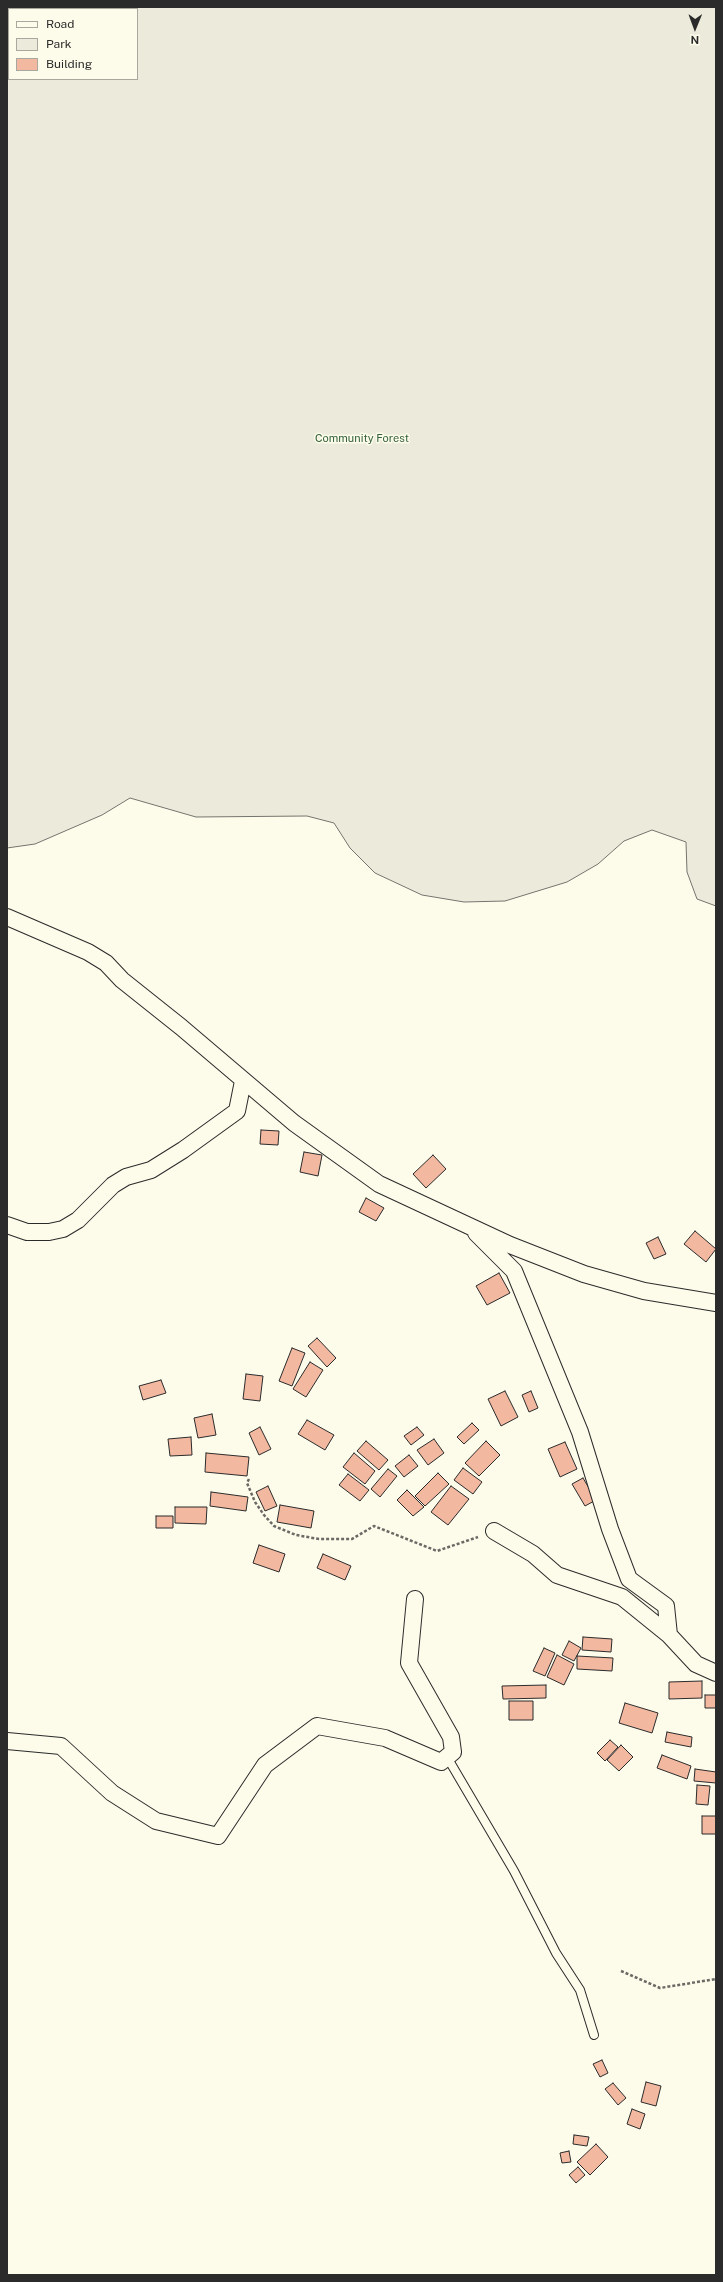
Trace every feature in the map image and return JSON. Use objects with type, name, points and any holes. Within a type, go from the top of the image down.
[{"type":"street","points":[[7,917],[88,952],[106,963],[122,980],[181,1027],[294,1123],[379,1184],[510,1245],[584,1274],[644,1291],[716,1303]]},
{"type":"street","points":[[7,1225],[27,1232],[49,1232],[63,1229],[78,1220],[113,1185],[126,1176],[151,1170],[183,1150],[237,1111],[243,1081]]},
{"type":"street","points":[[468,1225],[514,1271],[580,1432],[610,1529],[629,1579],[666,1606],[669,1635]]},
{"type":"street","points":[[494,1531],[533,1554],[557,1575],[622,1597],[669,1635],[696,1664],[716,1673]]},
{"type":"street","points":[[7,1741],[61,1746],[112,1793],[156,1821],[218,1836],[265,1765],[317,1726],[385,1738],[441,1762],[453,1752],[451,1737],[409,1663],[415,1599]]},
{"type":"lane","points":[[447,1757],[514,1870],[556,1953],[580,1990],[594,2035]]},
{"type":"path","points":[[249,1479],[247,1483],[255,1502],[274,1526],[296,1535],[319,1540],[352,1539],[374,1526],[437,1551],[494,1531]]},
{"type":"path","points":[[621,1972],[660,1988],[716,1980]]},
{"type":"green space","name":"Community Forest","points":[[7,7],[716,7],[716,906],[697,899],[687,872],[686,842],[652,830],[624,841],[598,864],[567,882],[505,901],[464,902],[422,895],[375,873],[350,848],[334,823],[307,816],[196,817],[130,798],[102,815],[35,844],[7,848]]},
{"type":"building","points":[[261,1130],[279,1131],[278,1145],[260,1144]]},
{"type":"building","points":[[304,1152],[322,1155],[318,1176],[300,1172]]},
{"type":"building","points":[[433,1155],[446,1169],[426,1188],[413,1174]]},
{"type":"building","points":[[366,1198],[384,1208],[376,1221],[359,1212]]},
{"type":"building","points":[[695,1231],[716,1249],[706,1262],[684,1244]]},
{"type":"building","points":[[658,1237],[666,1254],[654,1259],[646,1243]]},
{"type":"building","points":[[499,1273],[510,1293],[487,1305],[476,1286]]},
{"type":"building","points":[[317,1338],[336,1358],[327,1367],[308,1346]]},
{"type":"building","points":[[292,1348],[305,1353],[292,1386],[279,1381]]},
{"type":"building","points":[[310,1362],[323,1370],[306,1397],[293,1389]]},
{"type":"building","points":[[246,1374],[263,1376],[260,1401],[243,1399]]},
{"type":"building","points":[[161,1380],[166,1393],[143,1400],[139,1386]]},
{"type":"building","points":[[505,1391],[518,1417],[501,1426],[488,1399]]},
{"type":"building","points":[[531,1391],[538,1408],[529,1412],[522,1395]]},
{"type":"building","points":[[212,1414],[216,1435],[198,1438],[194,1418]]},
{"type":"building","points":[[307,1420],[334,1435],[325,1450],[298,1434]]},
{"type":"building","points":[[472,1423],[479,1430],[464,1444],[457,1437]]},
{"type":"building","points":[[260,1427],[271,1449],[259,1455],[249,1433]]},
{"type":"building","points":[[417,1427],[424,1435],[411,1445],[404,1436]]},
{"type":"building","points":[[191,1437],[192,1455],[170,1456],[168,1439]]},
{"type":"building","points":[[434,1439],[444,1453],[428,1465],[417,1450]]},
{"type":"building","points":[[366,1441],[388,1460],[379,1470],[357,1451]]},
{"type":"building","points":[[486,1441],[500,1455],[479,1476],[465,1463]]},
{"type":"building","points":[[565,1442],[577,1469],[560,1477],[548,1449]]},
{"type":"building","points":[[206,1453],[249,1457],[247,1476],[205,1472]]},
{"type":"building","points":[[354,1453],[375,1471],[365,1484],[343,1467]]},
{"type":"building","points":[[409,1455],[418,1466],[404,1477],[395,1466]]},
{"type":"building","points":[[463,1468],[482,1482],[473,1494],[454,1480]]},
{"type":"building","points":[[388,1469],[397,1476],[380,1497],[371,1489]]},
{"type":"building","points":[[438,1473],[449,1484],[425,1506],[415,1496]]},
{"type":"building","points":[[348,1474],[369,1490],[360,1501],[339,1485]]},
{"type":"building","points":[[583,1478],[596,1500],[585,1506],[572,1484]]},
{"type":"building","points":[[268,1486],[277,1506],[265,1511],[256,1492]]},
{"type":"building","points":[[451,1486],[469,1499],[448,1525],[431,1512]]},
{"type":"building","points":[[407,1490],[424,1507],[413,1516],[397,1500]]},
{"type":"building","points":[[211,1492],[248,1497],[246,1511],[210,1506]]},
{"type":"building","points":[[280,1505],[314,1511],[311,1528],[277,1522]]},
{"type":"building","points":[[175,1507],[207,1507],[206,1524],[175,1523]]},
{"type":"building","points":[[156,1516],[173,1516],[173,1528],[156,1528]]},
{"type":"building","points":[[259,1545],[285,1554],[279,1572],[253,1563]]},
{"type":"building","points":[[323,1554],[351,1566],[345,1580],[317,1568]]},
{"type":"building","points":[[583,1637],[612,1639],[611,1652],[582,1650]]},
{"type":"building","points":[[569,1641],[581,1648],[574,1661],[562,1655]]},
{"type":"building","points":[[544,1648],[555,1653],[545,1676],[533,1671]]},
{"type":"building","points":[[557,1655],[574,1664],[564,1685],[547,1677]]},
{"type":"building","points":[[577,1656],[613,1658],[612,1671],[577,1669]]},
{"type":"building","points":[[702,1681],[702,1698],[669,1699],[669,1682]]},
{"type":"building","points":[[546,1685],[546,1698],[503,1699],[502,1686]]},
{"type":"building","points":[[705,1695],[716,1695],[716,1708],[705,1708]]},
{"type":"building","points":[[509,1701],[533,1701],[533,1720],[509,1720]]},
{"type":"building","points":[[625,1703],[658,1713],[652,1733],[619,1723]]},
{"type":"building","points":[[667,1732],[692,1737],[691,1747],[665,1742]]},
{"type":"building","points":[[610,1740],[618,1747],[605,1761],[597,1753]]},
{"type":"building","points":[[621,1745],[633,1757],[619,1771],[607,1760]]},
{"type":"building","points":[[662,1755],[691,1766],[687,1779],[657,1768]]},
{"type":"building","points":[[695,1769],[716,1772],[716,1783],[694,1781]]},
{"type":"building","points":[[697,1785],[710,1786],[708,1805],[696,1804]]},
{"type":"building","points":[[702,1816],[716,1816],[716,1834],[702,1834]]},
{"type":"building","points":[[602,2060],[608,2073],[600,2077],[593,2064]]},
{"type":"building","points":[[646,2082],[661,2086],[656,2106],[641,2102]]},
{"type":"building","points":[[613,2083],[626,2098],[618,2105],[605,2089]]},
{"type":"building","points":[[632,2109],[645,2114],[640,2129],[627,2124]]},
{"type":"building","points":[[574,2135],[589,2137],[587,2146],[573,2144]]},
{"type":"building","points":[[596,2144],[608,2157],[590,2175],[577,2162]]},
{"type":"building","points":[[569,2151],[571,2162],[562,2163],[560,2153]]},
{"type":"building","points":[[578,2167],[585,2175],[576,2183],[569,2175]]}]
